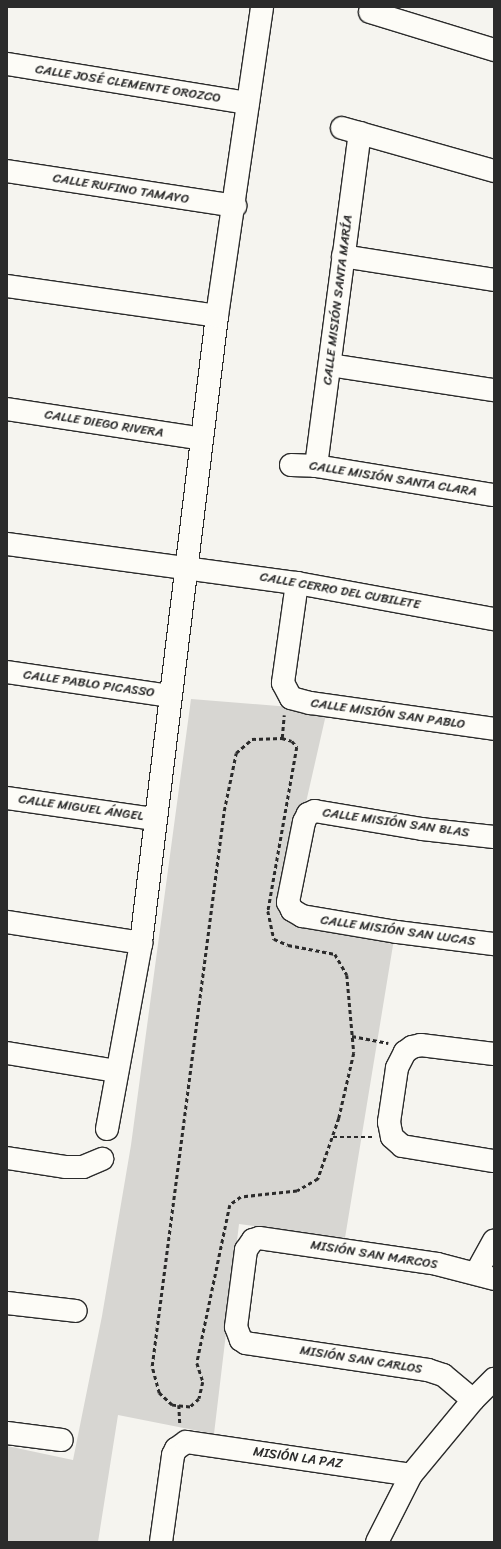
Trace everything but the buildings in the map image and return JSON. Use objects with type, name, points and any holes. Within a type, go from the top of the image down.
[{"type":"street","points":[[107,1129],[116,1071],[141,943],[185,567],[217,316],[235,206],[262,7]]},
{"type":"street","points":[[370,12],[494,50]]},
{"type":"street","name":"CALLE JOSÉ CLEMENTE OROZCO","points":[[7,64],[248,103]]},
{"type":"street","name":"CALLE MISIÓN SANTA MARÍA","points":[[316,466],[343,256],[351,131],[494,171]]},
{"type":"street","name":"CALLE RUFINO TAMAYO","points":[[7,172],[235,206]]},
{"type":"street","points":[[343,256],[494,280]]},
{"type":"street","points":[[7,286],[217,316]]},
{"type":"street","points":[[330,365],[494,390]]},
{"type":"street","name":"CALLE DIEGO RIVERA","points":[[7,409],[202,439]]},
{"type":"street","name":"CALLE MISIÓN SANTA CLARA","points":[[291,465],[316,466],[494,495]]},
{"type":"street","name":"CALLE CERRO DEL CUBILETE","points":[[7,544],[297,582],[494,619]]},
{"type":"street","name":"CALLE MISIÓN SAN PABLO","points":[[297,582],[283,683],[290,698],[310,703],[494,729]]},
{"type":"street","name":"CALLE PABLO PICASSO","points":[[7,672],[170,696]]},
{"type":"street","name":"CALLE MIGUEL ÁNGEL","points":[[7,798],[155,819]]},
{"type":"street","name":"CALLE MISIÓN SAN BLAS","points":[[302,916],[292,910],[288,902],[304,822],[308,814],[315,811],[422,830],[494,837]]},
{"type":"street","name":"CALLE MISIÓN SAN LUCAS","points":[[302,916],[397,932],[494,944]]},
{"type":"street","points":[[7,922],[141,943]]},
{"type":"street","points":[[494,1054],[421,1045],[409,1049],[397,1068],[389,1122],[392,1137],[402,1146],[494,1161]]},
{"type":"street","points":[[7,1053],[116,1071]]},
{"type":"street","points":[[7,1158],[66,1167],[83,1166],[102,1159]]},
{"type":"street","name":"MISIÓN SAN MARCOS","points":[[241,1340],[237,1334],[237,1320],[246,1250],[253,1240],[260,1238],[374,1254],[485,1276]]},
{"type":"street","points":[[485,1276],[494,1241]]},
{"type":"street","points":[[7,1303],[76,1311]]},
{"type":"street","name":"MISIÓN SAN CARLOS","points":[[241,1340],[246,1343],[428,1370],[443,1375],[473,1400]]},
{"type":"street","points":[[376,1542],[411,1475],[473,1400],[494,1379]]},
{"type":"street","points":[[7,1433],[62,1440]]},
{"type":"street","name":"MISIÓN LA PAZ","points":[[161,1542],[174,1455],[176,1449],[186,1442],[411,1475]]},
{"type":"street","points":[[144,1542],[152,1542]]},
{"type":"path","points":[[282,738],[292,741],[297,747],[268,911],[274,939],[288,945],[335,954],[347,975],[354,1053],[333,1137],[318,1179],[297,1191],[241,1197],[230,1205],[197,1363],[203,1382],[199,1399],[190,1407],[172,1404],[159,1393],[152,1366],[224,811],[236,753],[252,739],[282,738]]},
{"type":"path","points":[[352,1036],[409,1049]]},
{"type":"path","points":[[333,1137],[392,1137]]},
{"type":"shaded area","points":[[191,699],[327,710],[280,917],[394,939],[345,1238],[239,1224],[214,1434],[118,1415],[98,1542],[7,1542],[7,1446],[73,1460],[102,1316],[131,1145]]}]
